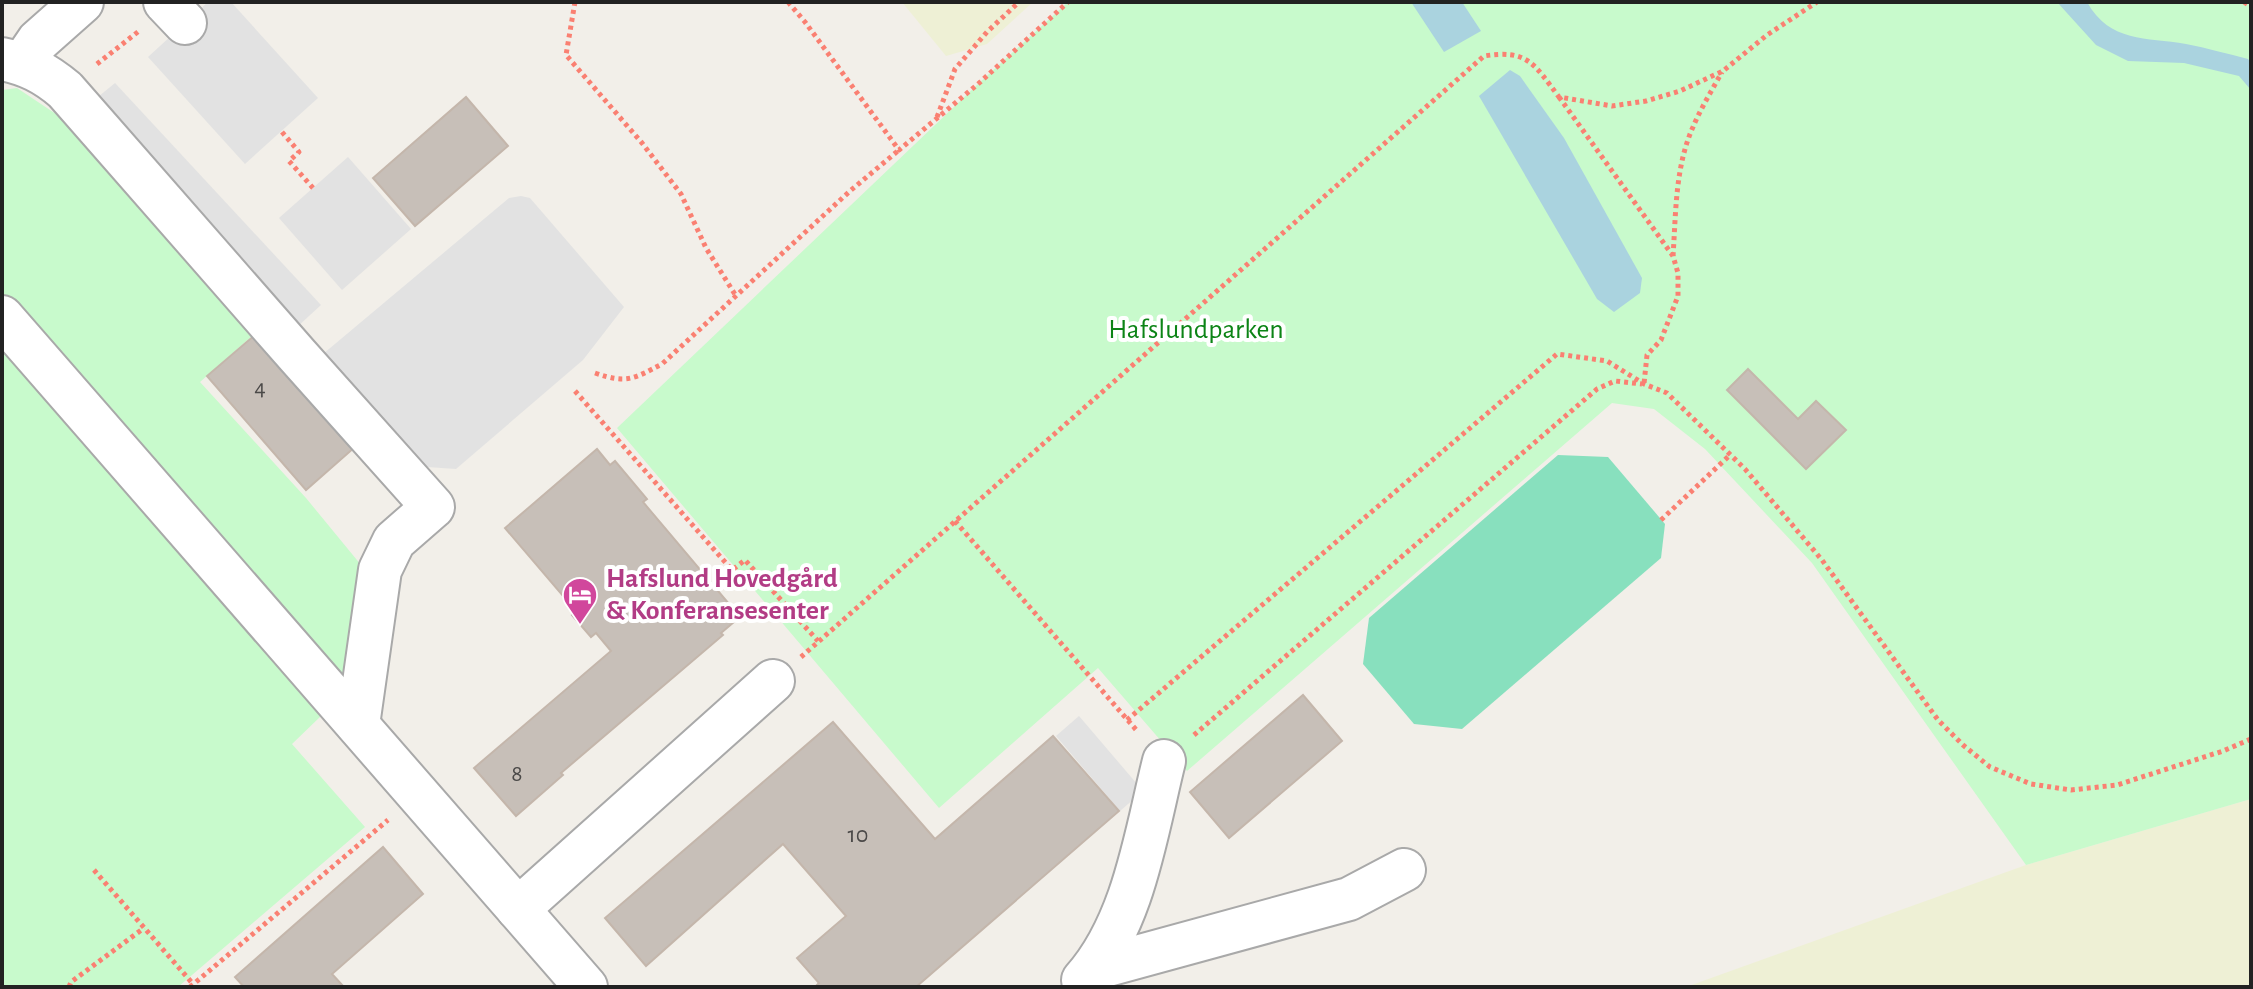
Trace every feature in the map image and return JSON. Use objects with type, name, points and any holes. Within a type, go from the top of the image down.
[{"type":"lane","points":[[82,2],[23,42],[46,74],[65,90],[433,507],[394,541],[380,570],[358,725]]},
{"type":"lane","points":[[2,317],[586,987]]},
{"type":"lane","points":[[518,909],[785,671]]},
{"type":"lane","points":[[1085,978],[1113,934],[1131,893],[1164,761]]},
{"type":"lane","points":[[1085,978],[1349,899],[1404,870]]},
{"type":"path","points":[[575,2],[566,55],[681,194],[706,248],[736,296]]},
{"type":"path","points":[[788,2],[899,150]]},
{"type":"path","points":[[937,118],[955,69],[987,32],[1019,2]]},
{"type":"path","points":[[595,373],[618,381],[637,377],[662,364],[850,191],[1068,2]]},
{"type":"path","points":[[1559,97],[1612,106],[1646,101],[1680,91],[1723,71],[1767,35],[1817,2]]},
{"type":"path","points":[[2244,2],[2251,7]]},
{"type":"path","points":[[65,90],[173,11]]},
{"type":"path","points":[[785,671],[1484,56],[1508,52],[1531,62],[1673,256],[1678,273],[1678,296],[1661,340],[1647,355],[1644,384]]},
{"type":"path","points":[[1673,256],[1682,160],[1692,129],[1723,71]]},
{"type":"path","points":[[282,132],[299,152],[289,161],[313,188]]},
{"type":"path","points":[[1127,720],[1557,354],[1607,361],[1644,384],[1667,393],[1731,455],[1822,560],[1938,720],[1990,767],[2031,784],[2071,790],[2117,785],[2251,739]]},
{"type":"path","points":[[955,521],[1164,761],[1597,389],[1615,381],[1644,384]]},
{"type":"path","points":[[575,391],[732,570],[745,560],[818,641]]},
{"type":"path","points":[[1661,520],[1731,455]]},
{"type":"path","points":[[94,870],[193,986],[418,794]]},
{"type":"path","points":[[69,987],[71,982],[144,928]]},
{"type":"green space","points":[[902,2],[1033,2],[987,44],[946,56]]},
{"type":"green space","name":"Hafslundparken","points":[[1068,2],[2251,2],[2251,799],[2026,865],[1812,563],[1705,449],[1654,409],[1612,403],[1187,771],[1098,668],[939,808],[617,428]]},
{"type":"green space","points":[[17,88],[71,124],[252,336],[200,382],[306,498],[366,571],[360,668],[321,716],[292,744],[365,827],[178,987],[2,987],[2,90]]},
{"type":"green space","points":[[1558,455],[1608,457],[1665,524],[1661,558],[1462,729],[1414,724],[1363,664],[1369,618]]},
{"type":"green space","points":[[2251,799],[2251,987],[1686,987],[2026,865]]},
{"type":"shaded area","points":[[208,2],[231,2],[318,98],[245,164],[148,57]]},
{"type":"shaded area","points":[[115,83],[321,305],[284,339],[82,110]]},
{"type":"shaded area","points":[[348,157],[411,229],[342,290],[279,218]]},
{"type":"shaded area","points":[[509,198],[530,198],[624,307],[583,360],[456,469],[427,467],[323,354]]},
{"type":"shaded area","points":[[1079,716],[1143,791],[1120,811],[1056,736]]},
{"type":"water","points":[[1411,2],[1462,2],[1481,31],[1444,52]]},
{"type":"water","points":[[2057,2],[2087,2],[2107,25],[2130,36],[2186,44],[2248,59],[2251,63],[2251,90],[2239,76],[2184,63],[2128,61],[2096,45]]},
{"type":"water","points":[[1510,70],[1520,76],[1564,138],[1642,278],[1640,293],[1614,312],[1597,299],[1479,96]]},
{"type":"building","points":[[466,97],[508,146],[415,226],[373,178]]},
{"type":"building","points":[[256,334],[355,447],[306,490],[207,376]]},
{"type":"building","points":[[1748,369],[1798,419],[1816,401],[1846,430],[1806,469],[1727,390]]},
{"type":"building","points":[[597,449],[610,465],[615,461],[647,499],[643,502],[740,617],[516,816],[474,768],[611,651],[596,633],[591,637],[572,615],[576,611],[505,528]]},
{"type":"building","points":[[1303,695],[1342,741],[1229,838],[1190,792]]},
{"type":"building","points":[[833,722],[935,839],[1053,736],[1119,811],[916,987],[815,987],[819,983],[797,958],[846,916],[783,844],[646,966],[605,918]]},
{"type":"building","points":[[383,847],[423,894],[332,974],[344,987],[244,987],[235,977]]},
{"type":"place","name":"Hafslund Hovedgård & Konferansesenter","points":[[580,626]]}]
